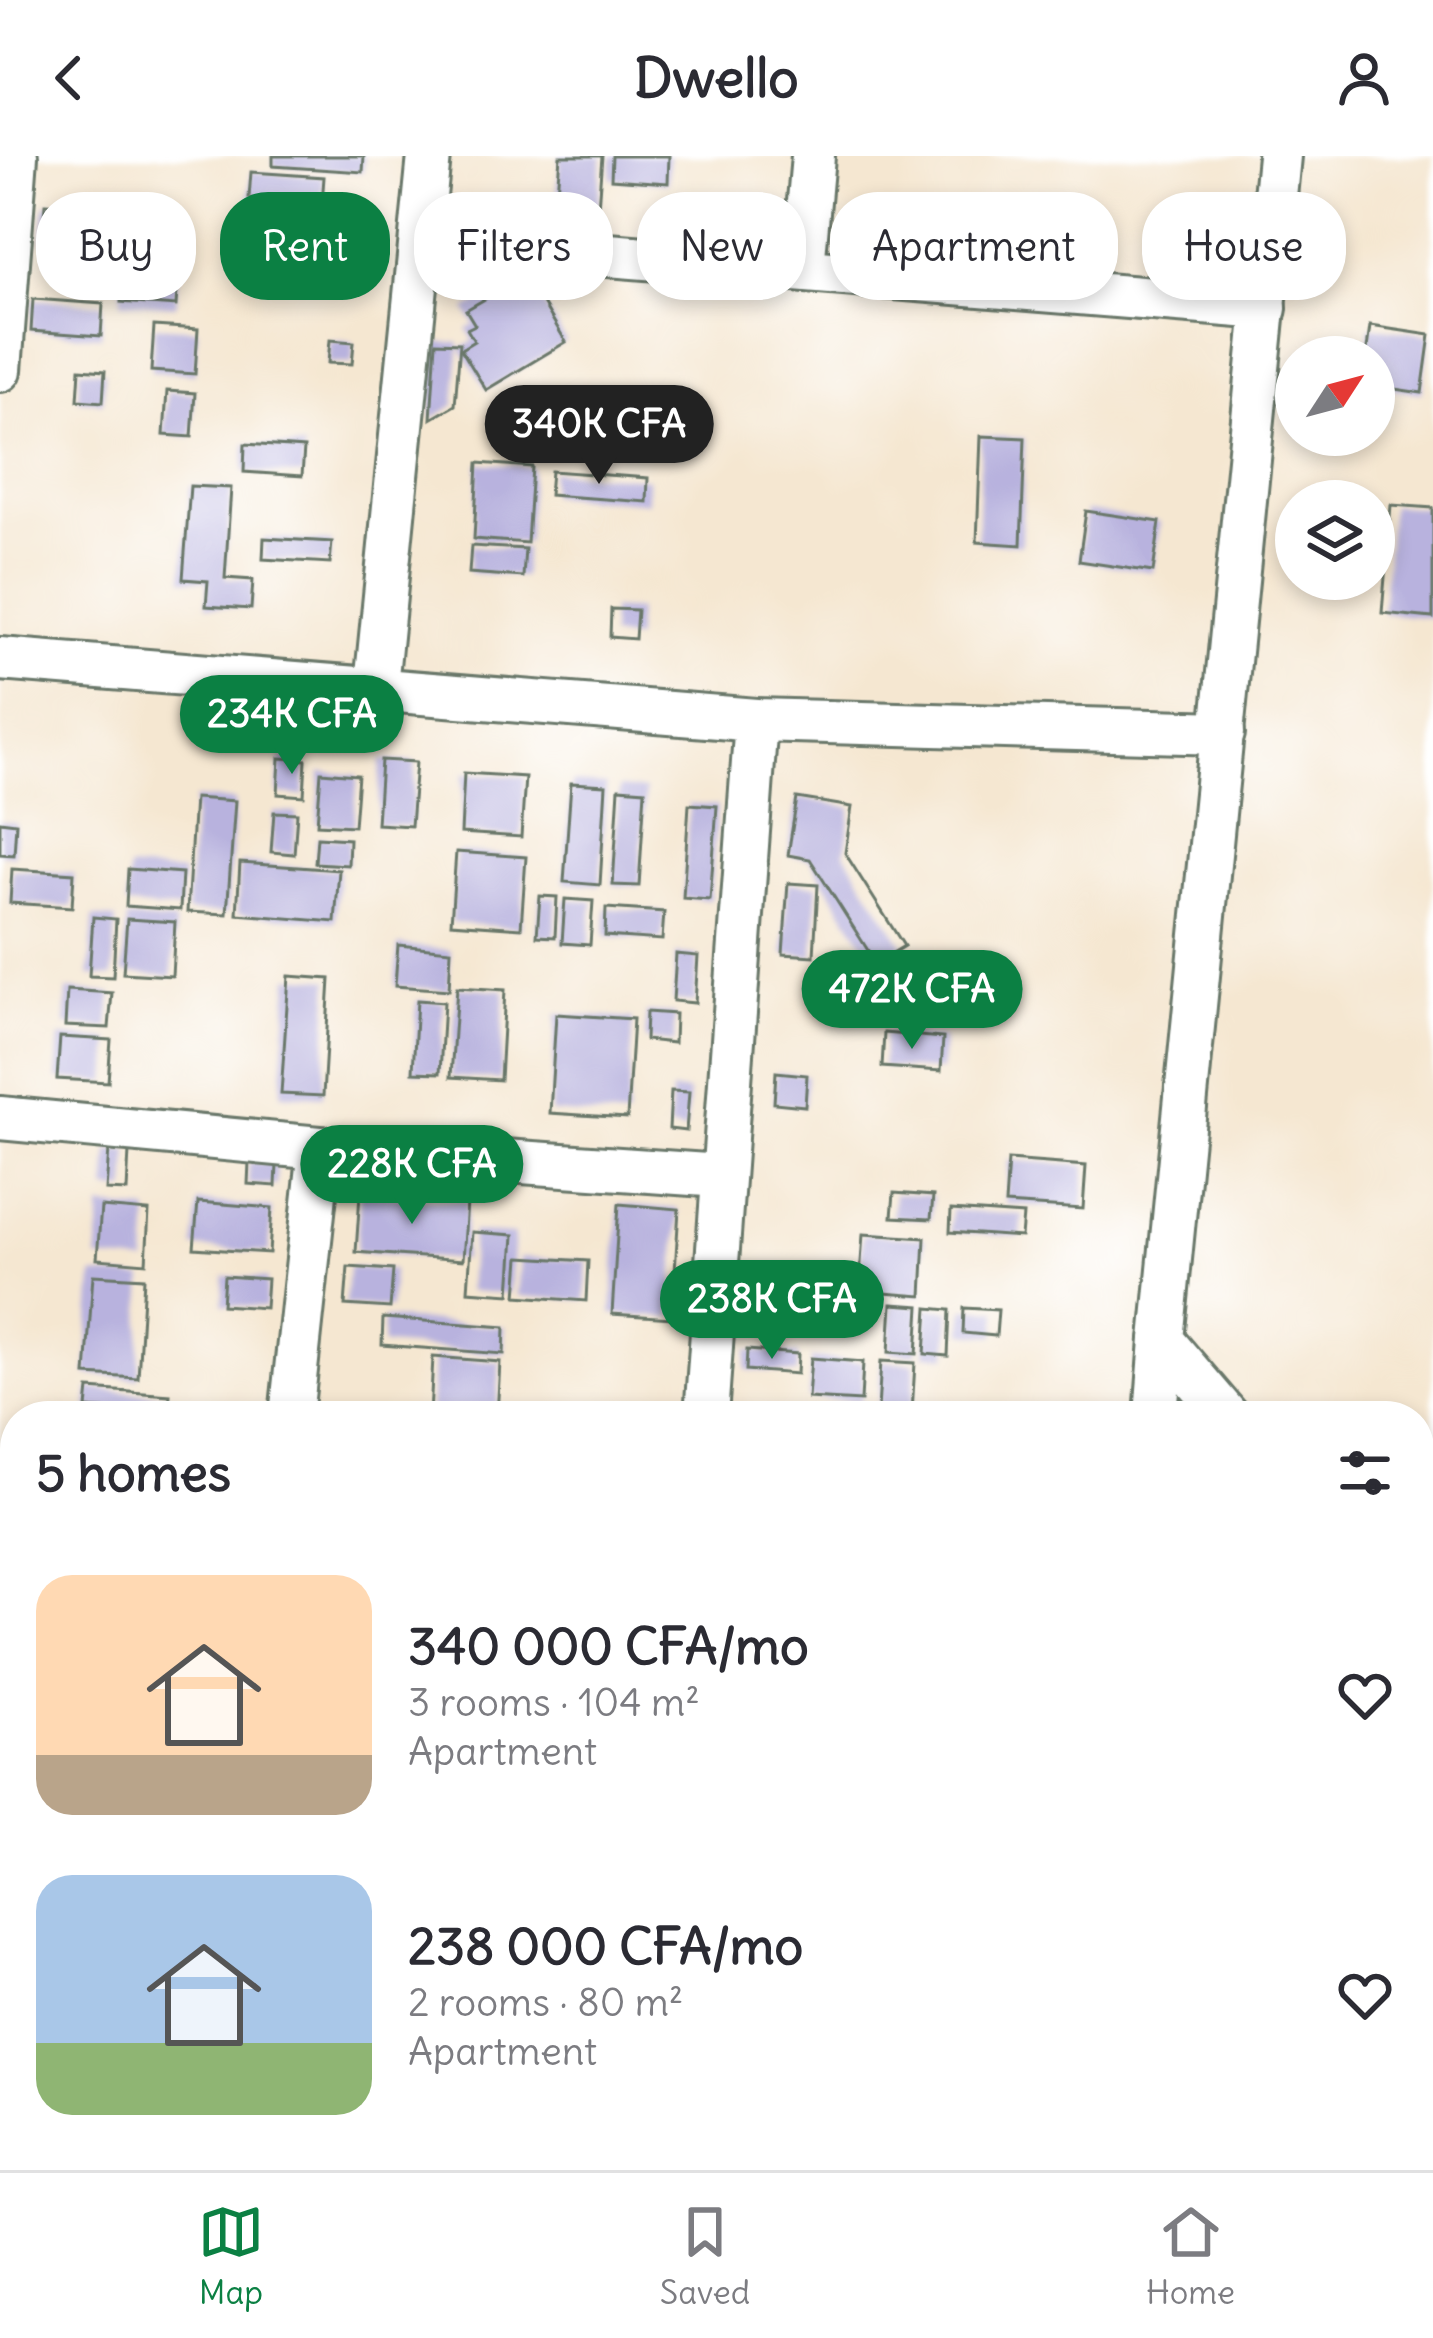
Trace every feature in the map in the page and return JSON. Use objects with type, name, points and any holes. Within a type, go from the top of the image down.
[{"type":"street","points":[[0,370],[5,220],[16,156]]},
{"type":"street","points":[[426,192],[429,156]]},
{"type":"street","points":[[806,234],[813,156]]},
{"type":"street","points":[[1157,1401],[1280,156]]},
{"type":"street","points":[[806,268],[1264,308]]},
{"type":"street","points":[[376,686],[416,300]]},
{"type":"street","points":[[0,659],[756,720],[1223,733]]},
{"type":"street","points":[[707,1401],[756,720]]},
{"type":"street","points":[[0,1118],[320,1148],[721,1176]]},
{"type":"street","points":[[294,1401],[320,1148]]},
{"type":"street","points":[[1162,1340],[1214,1401]]},
{"type":"building","points":[[273,156],[364,156],[363,172],[273,166]]},
{"type":"building","points":[[560,156],[602,156],[599,192],[557,192]]},
{"type":"building","points":[[612,156],[669,156],[668,183],[611,179]]},
{"type":"building","points":[[251,172],[324,177],[323,192],[249,192]]},
{"type":"building","points":[[33,299],[103,304],[101,336],[31,331]]},
{"type":"building","points":[[121,300],[176,300],[176,306]]},
{"type":"building","points":[[483,300],[541,300],[566,342],[486,390],[461,349],[474,341],[467,329],[475,325],[466,310]]},
{"type":"building","points":[[154,326],[198,329],[195,374],[151,371]]},
{"type":"building","points":[[1370,326],[1430,335],[1422,393],[1395,389],[1395,336],[1369,336]]},
{"type":"building","points":[[330,340],[354,342],[352,364],[328,363]]},
{"type":"building","points":[[436,342],[460,343],[455,405],[431,419]]},
{"type":"building","points":[[80,369],[105,371],[103,402],[78,400]]},
{"type":"building","points":[[167,391],[195,393],[192,437],[164,435]]},
{"type":"building","points":[[981,436],[1025,438],[1021,545],[977,542]]},
{"type":"building","points":[[245,444],[304,448],[302,476],[244,472]]},
{"type":"building","points":[[478,463],[532,467],[527,543],[474,539]]},
{"type":"building","points":[[551,471],[648,478],[647,502],[549,495]]},
{"type":"building","points":[[190,486],[231,488],[225,578],[253,580],[251,609],[206,606],[208,581],[183,579]]},
{"type":"building","points":[[1395,505],[1433,508],[1433,618],[1382,613],[1383,600],[1395,600]]},
{"type":"building","points":[[1086,511],[1160,522],[1153,572],[1079,561]]},
{"type":"building","points":[[264,538],[332,542],[330,563],[263,559]]},
{"type":"building","points":[[471,546],[525,549],[523,577],[469,573]]},
{"type":"building","points":[[611,609],[637,610],[635,639],[610,637]]},
{"type":"building","points":[[280,758],[306,760],[304,796],[278,794]]},
{"type":"building","points":[[381,760],[416,762],[411,826],[377,824]]},
{"type":"building","points":[[321,772],[358,775],[354,826],[317,824]]},
{"type":"building","points":[[464,773],[525,777],[521,837],[461,833]]},
{"type":"building","points":[[571,783],[606,785],[600,885],[564,882]]},
{"type":"building","points":[[619,788],[645,790],[639,886],[613,885]]},
{"type":"building","points":[[194,798],[235,801],[227,914],[187,912]]},
{"type":"building","points":[[797,798],[852,807],[845,853],[904,946],[876,963],[810,859],[788,855]]},
{"type":"building","points":[[689,804],[717,806],[710,900],[683,898]]},
{"type":"building","points":[[274,812],[297,813],[294,854],[271,852]]},
{"type":"building","points":[[0,821],[16,823],[14,855],[0,854]]},
{"type":"building","points":[[317,837],[349,839],[348,865],[315,863]]},
{"type":"building","points":[[456,852],[526,857],[521,928],[451,923]]},
{"type":"building","points":[[240,863],[339,870],[335,922],[237,914]]},
{"type":"building","points":[[12,869],[74,873],[72,907],[10,903]]},
{"type":"building","points":[[128,869],[182,873],[180,910],[126,906]]},
{"type":"building","points":[[788,883],[818,885],[814,956],[783,954]]},
{"type":"building","points":[[540,896],[557,897],[555,937],[537,936]]},
{"type":"building","points":[[565,899],[593,901],[590,945],[562,943]]},
{"type":"building","points":[[606,908],[664,912],[662,940],[605,936]]},
{"type":"building","points":[[93,917],[116,919],[113,977],[89,976]]},
{"type":"building","points":[[127,919],[175,922],[172,976],[123,973]]},
{"type":"building","points":[[398,945],[451,950],[449,990],[395,986]]},
{"type":"building","points":[[676,954],[698,956],[695,1003],[673,1001]]},
{"type":"building","points":[[833,965],[944,973],[942,1006],[831,998]]},
{"type":"building","points":[[289,976],[330,979],[323,1096],[281,1094]]},
{"type":"building","points":[[457,987],[505,990],[500,1080],[451,1077]]},
{"type":"building","points":[[67,990],[112,993],[109,1028],[65,1026]]},
{"type":"building","points":[[417,1000],[444,1002],[440,1073],[413,1072]]},
{"type":"building","points":[[646,1012],[675,1014],[674,1043],[645,1040]]},
{"type":"building","points":[[556,1014],[633,1019],[627,1118],[550,1113]]},
{"type":"building","points":[[884,1033],[943,1038],[941,1071],[882,1067]]},
{"type":"building","points":[[60,1037],[111,1040],[108,1082],[57,1079]]},
{"type":"building","points":[[776,1072],[807,1075],[805,1106],[774,1103]]},
{"type":"building","points":[[671,1091],[689,1092],[686,1131],[669,1129]]},
{"type":"building","points":[[109,1150],[129,1151],[127,1191],[106,1190]]},
{"type":"building","points":[[1008,1160],[1086,1166],[1083,1209],[1005,1204]]},
{"type":"building","points":[[249,1162],[277,1164],[276,1186],[248,1184]]},
{"type":"building","points":[[894,1193],[933,1196],[931,1219],[892,1217]]},
{"type":"building","points":[[360,1194],[467,1202],[463,1260],[356,1252]]},
{"type":"building","points":[[198,1202],[272,1208],[269,1253],[194,1248]]},
{"type":"building","points":[[619,1204],[679,1209],[672,1318],[612,1314]]},
{"type":"building","points":[[101,1207],[149,1211],[146,1263],[97,1259]]},
{"type":"building","points":[[951,1210],[1023,1215],[1021,1237],[950,1232]]},
{"type":"building","points":[[472,1232],[514,1235],[510,1294],[468,1291]]},
{"type":"building","points":[[863,1234],[925,1238],[922,1296],[859,1291]]},
{"type":"building","points":[[520,1257],[588,1261],[586,1301],[517,1296]]},
{"type":"building","points":[[348,1267],[393,1270],[390,1308],[345,1305]]},
{"type":"building","points":[[93,1275],[144,1278],[138,1378],[86,1375]]},
{"type":"building","points":[[224,1276],[267,1279],[265,1308],[222,1305]]},
{"type":"building","points":[[892,1304],[920,1306],[917,1354],[889,1352]]},
{"type":"building","points":[[928,1308],[950,1310],[948,1356],[925,1354]]},
{"type":"building","points":[[964,1308],[998,1310],[996,1336],[963,1333]]},
{"type":"building","points":[[383,1318],[505,1327],[504,1354],[382,1345]]},
{"type":"building","points":[[747,1350],[798,1354],[797,1374],[746,1370]]},
{"type":"building","points":[[433,1357],[500,1362],[498,1401],[431,1401]]},
{"type":"building","points":[[811,1358],[863,1362],[861,1401],[808,1398]]},
{"type":"building","points":[[881,1361],[915,1363],[913,1401],[879,1401]]},
{"type":"building","points":[[89,1389],[170,1395],[169,1401],[88,1401]]}]
